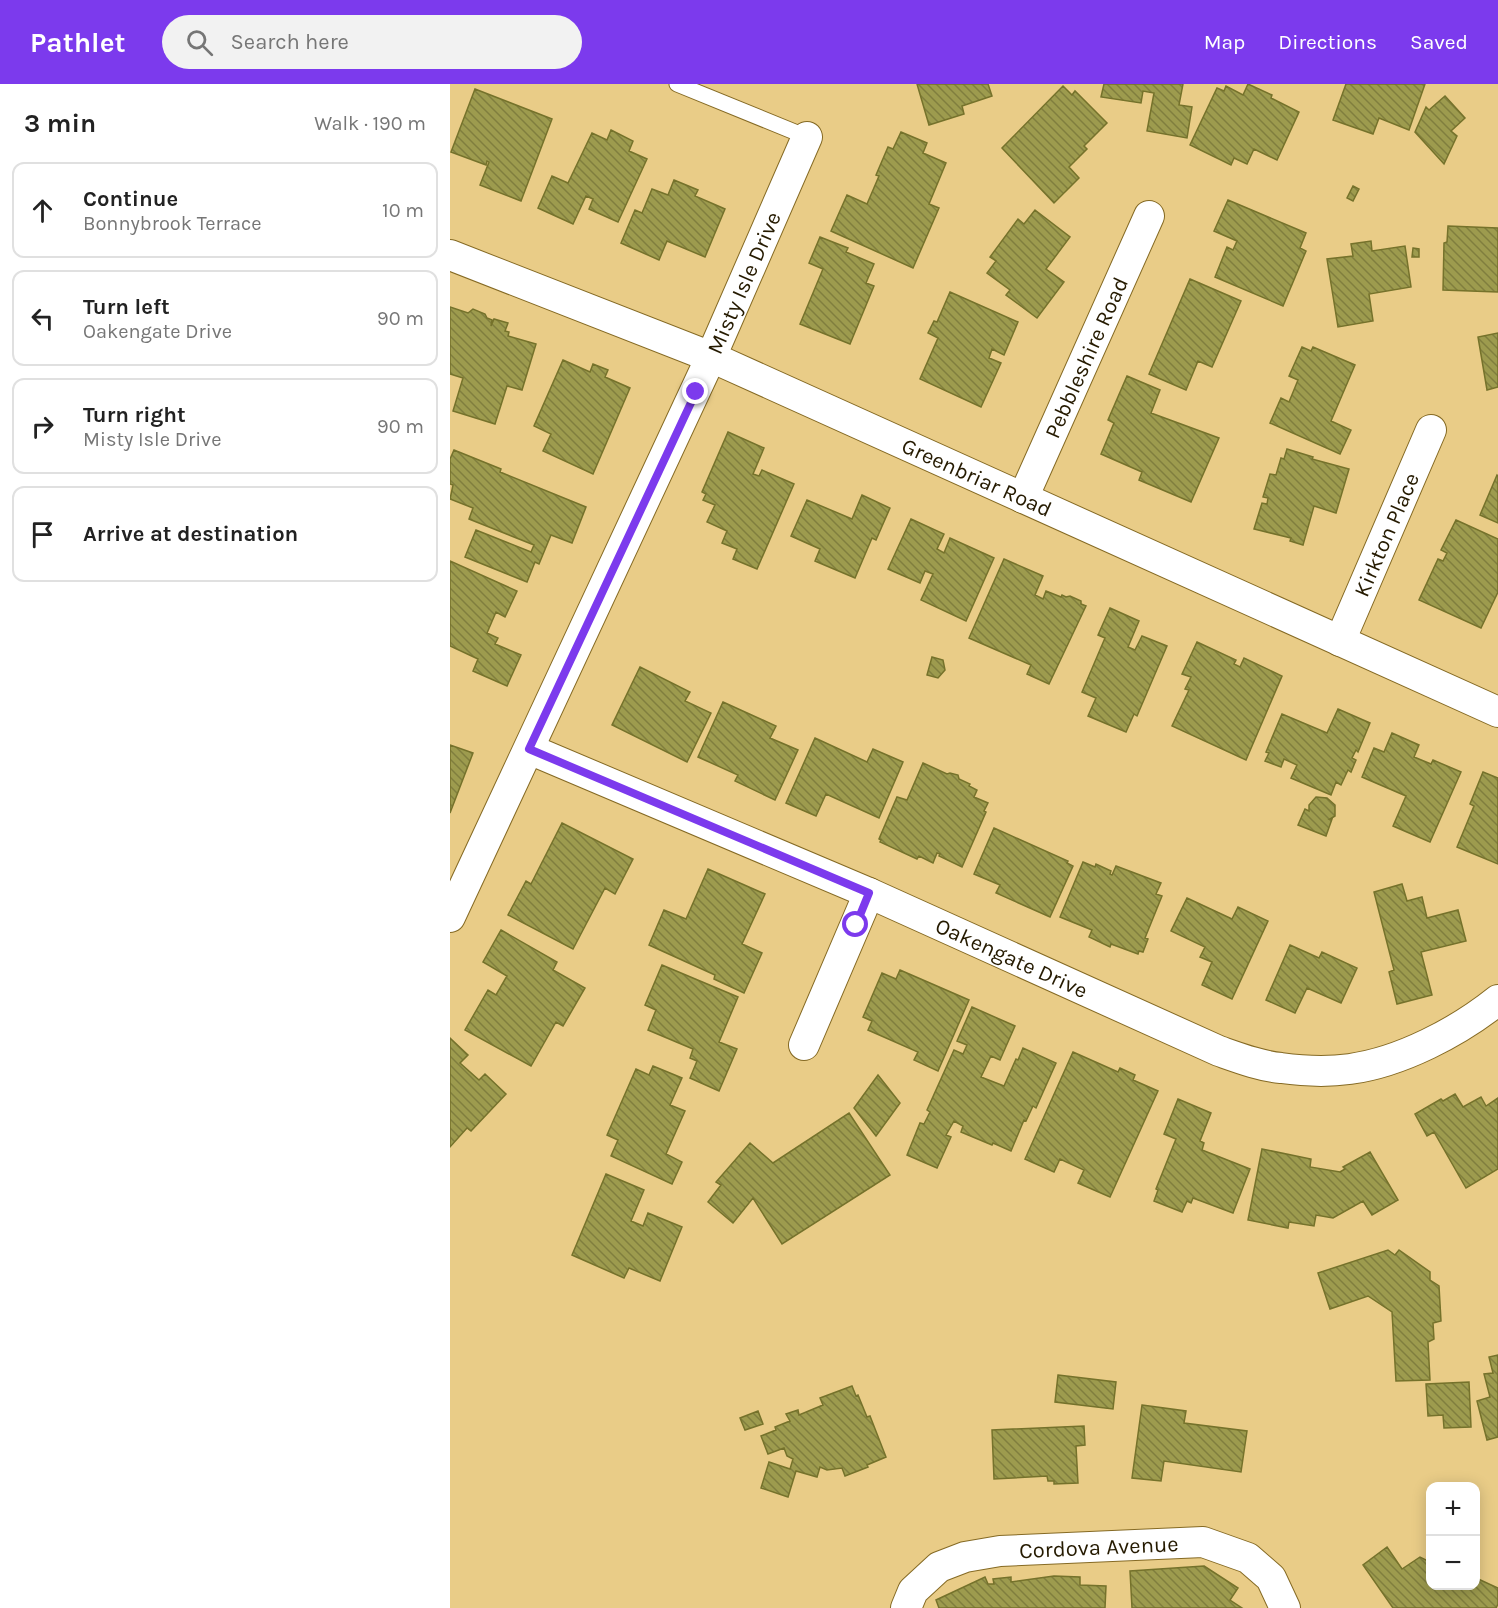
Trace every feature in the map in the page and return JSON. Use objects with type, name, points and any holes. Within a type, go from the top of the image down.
[{"type":"street","name":"Misty Isle Drive","points":[[450,917],[711,357],[807,137]]},
{"type":"street","name":"Pebbleshire Road","points":[[1023,498],[1149,216]]},
{"type":"street","name":"Greenbriar Road","points":[[450,255],[711,357],[1498,712]]},
{"type":"street","name":"Kirkton Place","points":[[1340,641],[1431,430]]},
{"type":"street","name":"Oakengate Drive","points":[[529,749],[869,893],[1219,1052],[1279,1068],[1350,1070],[1399,1057],[1471,1022],[1498,1000]]},
{"type":"street","points":[[804,1045],[869,893]]},
{"type":"street","name":"Cordova Avenue","points":[[906,1608],[913,1591],[939,1566],[965,1557],[1000,1551],[1203,1542],[1248,1558],[1271,1578],[1285,1608]]},
{"type":"lane","points":[[677,84],[807,137]]},
{"type":"building","points":[[917,84],[988,84],[992,96],[962,106],[964,114],[929,125]]},
{"type":"building","points":[[1104,84],[1183,84],[1179,105],[1192,107],[1187,138],[1147,131],[1154,93],[1143,91],[1141,103],[1101,97]]},
{"type":"building","points":[[1248,84],[1272,95],[1271,98],[1299,112],[1277,160],[1254,149],[1247,164],[1234,158],[1231,165],[1190,145],[1217,88],[1224,91],[1226,86],[1243,95]]},
{"type":"building","points":[[1346,84],[1425,84],[1409,130],[1379,118],[1373,134],[1333,120]]},
{"type":"building","points":[[1063,86],[1072,95],[1075,91],[1107,123],[1084,146],[1087,149],[1069,167],[1079,178],[1054,203],[1002,148]]},
{"type":"building","points":[[475,89],[552,119],[521,201],[480,185],[489,162],[487,161],[486,165],[451,152]]},
{"type":"building","points":[[1445,96],[1465,118],[1451,131],[1457,136],[1444,164],[1415,132],[1426,107],[1429,110]]},
{"type":"building","points":[[611,130],[633,141],[629,151],[647,159],[618,222],[589,209],[593,199],[586,196],[573,224],[538,208],[552,176],[568,183],[592,133],[607,140]]},
{"type":"building","points":[[901,132],[927,143],[923,153],[946,163],[929,204],[939,208],[913,268],[831,231],[847,195],[867,204],[888,147],[893,149]]},
{"type":"building","points":[[674,180],[698,190],[695,196],[725,209],[705,257],[667,241],[659,260],[621,243],[635,210],[642,213],[652,189],[668,195]]},
{"type":"building","points":[[1353,186],[1359,189],[1353,201],[1347,198]]},
{"type":"building","points":[[1228,200],[1306,233],[1300,248],[1306,251],[1283,306],[1215,277],[1227,247],[1233,250],[1237,241],[1214,231]]},
{"type":"building","points":[[1035,210],[1070,237],[1046,269],[1064,282],[1037,318],[1006,295],[1010,290],[987,273],[996,261],[990,257],[1018,219],[1024,224]]},
{"type":"building","points":[[1448,226],[1498,228],[1498,292],[1443,290],[1444,243],[1447,242]]},
{"type":"building","points":[[820,237],[848,248],[846,252],[874,264],[866,283],[874,286],[850,344],[800,324],[823,269],[809,263]]},
{"type":"building","points":[[1371,241],[1372,251],[1405,246],[1411,287],[1369,294],[1373,321],[1338,327],[1327,259],[1353,256],[1351,244]]},
{"type":"building","points":[[1413,248],[1419,249],[1419,257],[1412,257]]},
{"type":"building","points":[[1190,279],[1241,301],[1212,367],[1198,361],[1186,390],[1149,374]]},
{"type":"building","points":[[950,292],[1018,322],[1004,355],[992,349],[989,358],[1001,363],[981,407],[920,379],[938,338],[928,333],[934,321],[937,322]]},
{"type":"building","points":[[450,307],[468,313],[473,309],[485,314],[492,320],[491,326],[494,319],[508,323],[505,331],[509,332],[508,336],[536,344],[522,390],[507,386],[495,424],[453,411],[463,378],[450,374]]},
{"type":"building","points":[[1498,333],[1498,387],[1487,390],[1478,337]]},
{"type":"building","points":[[1302,347],[1311,351],[1313,347],[1355,365],[1331,421],[1351,430],[1340,454],[1270,423],[1281,398],[1289,402],[1298,380],[1289,376]]},
{"type":"building","points":[[563,360],[590,372],[593,364],[608,370],[605,377],[630,388],[593,474],[543,451],[551,434],[534,426]]},
{"type":"building","points":[[1127,376],[1160,390],[1151,413],[1219,438],[1191,502],[1139,480],[1142,472],[1101,454],[1114,423],[1108,420]]},
{"type":"building","points":[[728,432],[764,448],[753,474],[759,476],[762,470],[794,484],[757,569],[733,559],[737,549],[722,543],[727,531],[707,522],[715,505],[703,500],[706,494],[702,492]]},
{"type":"building","points":[[1287,449],[1313,457],[1312,459],[1349,469],[1336,513],[1314,506],[1303,545],[1290,541],[1291,538],[1254,529],[1262,503],[1267,504],[1268,498],[1263,497],[1270,474],[1276,475],[1281,458],[1284,459]]},
{"type":"building","points":[[454,450],[501,469],[500,472],[586,507],[572,543],[551,535],[539,564],[535,562],[527,582],[465,557],[476,530],[531,552],[534,545],[469,519],[473,508],[450,499],[453,485],[450,484],[450,459]]},
{"type":"building","points":[[1498,476],[1498,523],[1480,515]]},
{"type":"building","points":[[862,495],[890,508],[876,540],[872,538],[855,578],[815,561],[820,549],[791,536],[807,500],[852,519]]},
{"type":"building","points":[[911,519],[944,534],[937,549],[944,553],[950,538],[994,558],[966,621],[921,600],[933,574],[925,571],[920,583],[888,569]]},
{"type":"building","points":[[1456,520],[1498,539],[1498,592],[1481,628],[1419,600],[1438,559],[1443,561],[1447,553],[1441,550]]},
{"type":"building","points":[[1004,559],[1043,576],[1035,595],[1043,599],[1046,591],[1061,597],[1062,595],[1070,596],[1086,606],[1049,684],[1027,674],[1031,665],[969,638]]},
{"type":"building","points":[[450,561],[517,591],[505,617],[496,612],[487,633],[498,638],[495,644],[521,655],[507,686],[473,671],[478,659],[450,646]]},
{"type":"building","points":[[1110,608],[1139,621],[1128,647],[1135,650],[1142,636],[1167,646],[1137,716],[1134,714],[1126,732],[1088,716],[1096,698],[1082,692],[1105,638],[1098,635]]},
{"type":"building","points":[[1197,642],[1236,660],[1234,664],[1240,667],[1244,658],[1282,676],[1246,760],[1172,726],[1189,690],[1185,689],[1191,677],[1182,674]]},
{"type":"building","points":[[932,657],[943,660],[945,670],[938,678],[927,675]]},
{"type":"building","points":[[640,667],[690,692],[685,701],[711,713],[687,762],[612,725]]},
{"type":"building","points":[[723,702],[776,726],[770,738],[798,750],[775,800],[735,781],[738,775],[698,757]]},
{"type":"building","points":[[1338,709],[1370,723],[1358,752],[1356,750],[1352,758],[1356,760],[1351,772],[1348,770],[1341,785],[1336,782],[1331,795],[1291,778],[1297,765],[1284,759],[1281,767],[1265,761],[1269,753],[1266,752],[1282,714],[1327,733]]},
{"type":"building","points":[[1392,733],[1419,745],[1414,757],[1431,764],[1433,760],[1461,772],[1430,842],[1393,826],[1406,796],[1362,777],[1374,748],[1384,752]]},
{"type":"building","points":[[815,738],[867,762],[873,749],[903,762],[879,818],[826,794],[816,816],[786,803]]},
{"type":"building","points":[[450,745],[473,753],[450,813]]},
{"type":"building","points":[[923,763],[947,774],[958,775],[959,779],[977,790],[974,797],[988,803],[962,867],[937,853],[933,863],[919,856],[917,859],[880,842],[879,839],[897,797],[907,800]]},
{"type":"building","points":[[1483,772],[1498,778],[1498,864],[1457,847],[1474,806],[1470,804]]},
{"type":"building","points":[[1316,797],[1327,798],[1335,805],[1335,816],[1330,819],[1332,819],[1326,836],[1298,825],[1305,809],[1309,811],[1309,805]]},
{"type":"building","points":[[562,823],[633,859],[615,894],[605,888],[573,949],[508,915],[526,881],[531,884]]},
{"type":"building","points":[[994,828],[1068,861],[1067,863],[1073,866],[1050,917],[996,893],[1000,885],[974,874]]},
{"type":"building","points":[[1083,862],[1095,867],[1096,864],[1111,871],[1112,875],[1116,866],[1161,883],[1156,894],[1162,896],[1145,938],[1148,939],[1143,952],[1139,951],[1138,954],[1111,944],[1110,947],[1089,937],[1092,930],[1060,917]]},
{"type":"building","points":[[708,869],[765,894],[742,944],[762,953],[744,993],[714,979],[715,975],[649,945],[664,910],[686,919]]},
{"type":"building","points":[[1402,884],[1407,901],[1422,897],[1427,918],[1458,910],[1466,941],[1421,952],[1432,995],[1397,1004],[1389,972],[1394,970],[1374,892]]},
{"type":"building","points":[[1187,898],[1232,919],[1238,907],[1268,921],[1232,999],[1202,985],[1212,962],[1200,957],[1205,947],[1171,931]]},
{"type":"building","points":[[501,930],[557,962],[553,970],[585,988],[563,1026],[556,1022],[531,1066],[465,1030],[488,990],[496,995],[507,976],[483,962]]},
{"type":"building","points":[[1290,945],[1319,958],[1322,952],[1357,968],[1341,1003],[1307,988],[1295,1013],[1266,1000]]},
{"type":"building","points":[[662,965],[738,997],[719,1042],[737,1049],[719,1091],[690,1078],[697,1061],[690,1058],[693,1049],[648,1030],[656,1010],[645,1005]]},
{"type":"building","points":[[900,970],[969,1000],[938,1071],[914,1060],[918,1052],[868,1030],[872,1021],[863,1017],[882,973],[896,979]]},
{"type":"building","points":[[972,1007],[1015,1026],[1000,1060],[991,1056],[981,1077],[1004,1086],[1023,1048],[1056,1063],[1036,1108],[1033,1106],[1026,1121],[1024,1120],[1011,1151],[961,1132],[963,1126],[954,1121],[946,1135],[951,1137],[937,1168],[907,1155],[920,1123],[924,1124],[930,1112],[927,1110],[954,1050],[963,1054],[967,1045],[957,1041]]},
{"type":"building","points":[[450,1038],[468,1055],[460,1063],[479,1080],[485,1074],[506,1094],[471,1131],[467,1128],[450,1147]]},
{"type":"building","points":[[1073,1052],[1118,1072],[1120,1068],[1135,1075],[1133,1080],[1158,1091],[1110,1197],[1078,1183],[1084,1170],[1060,1159],[1054,1172],[1025,1159]]},
{"type":"building","points":[[653,1066],[682,1078],[670,1105],[685,1111],[666,1154],[682,1162],[672,1184],[611,1156],[618,1140],[607,1135],[636,1069],[649,1075]]},
{"type":"building","points":[[878,1075],[900,1103],[876,1136],[854,1108]]},
{"type":"building","points":[[1455,1094],[1463,1107],[1481,1097],[1486,1106],[1498,1098],[1498,1169],[1466,1188],[1434,1132],[1427,1136],[1415,1114]]},
{"type":"building","points":[[1178,1099],[1211,1113],[1200,1141],[1204,1143],[1202,1150],[1250,1169],[1233,1213],[1193,1198],[1191,1203],[1187,1201],[1182,1212],[1154,1201],[1158,1190],[1156,1189],[1176,1139],[1164,1134]]},
{"type":"building","points":[[849,1113],[890,1175],[782,1244],[753,1198],[733,1223],[708,1202],[721,1185],[716,1182],[750,1143],[773,1163]]},
{"type":"building","points":[[1262,1149],[1311,1159],[1310,1167],[1340,1172],[1345,1169],[1343,1167],[1370,1152],[1398,1200],[1372,1215],[1363,1201],[1333,1218],[1316,1215],[1314,1226],[1289,1222],[1288,1228],[1248,1220]]},
{"type":"building","points":[[606,1174],[644,1190],[631,1221],[643,1226],[648,1213],[682,1227],[660,1281],[629,1268],[624,1278],[572,1255]]},
{"type":"building","points":[[1388,1250],[1395,1255],[1399,1250],[1430,1272],[1430,1280],[1439,1286],[1441,1321],[1433,1323],[1434,1339],[1428,1342],[1430,1380],[1396,1381],[1392,1312],[1368,1296],[1330,1309],[1318,1273]]},
{"type":"building","points":[[1498,1355],[1498,1437],[1487,1440],[1477,1401],[1490,1397],[1484,1374],[1493,1373],[1489,1357]]},
{"type":"building","points":[[1058,1375],[1116,1382],[1113,1409],[1055,1402]]},
{"type":"building","points":[[1469,1382],[1471,1427],[1444,1428],[1443,1415],[1428,1416],[1426,1384]]},
{"type":"building","points":[[852,1386],[867,1417],[870,1416],[886,1457],[845,1476],[842,1468],[827,1470],[820,1467],[817,1477],[796,1471],[788,1497],[761,1488],[769,1462],[790,1469],[793,1459],[787,1456],[784,1448],[768,1454],[761,1436],[790,1421],[786,1414],[798,1410],[799,1415],[823,1405],[820,1398]]},
{"type":"building","points":[[1142,1405],[1186,1411],[1184,1423],[1247,1431],[1241,1472],[1164,1461],[1161,1481],[1132,1478]]},
{"type":"building","points":[[758,1411],[763,1424],[745,1430],[740,1418]]},
{"type":"building","points":[[1084,1426],[1085,1445],[1076,1446],[1078,1483],[1054,1484],[1054,1481],[1048,1481],[1047,1476],[994,1479],[992,1430]]},
{"type":"building","points":[[1387,1547],[1402,1569],[1420,1557],[1426,1560],[1426,1590],[1480,1590],[1480,1580],[1498,1588],[1498,1604],[1496,1608],[1393,1608],[1363,1565]]},
{"type":"building","points":[[1204,1566],[1238,1588],[1230,1600],[1242,1608],[1132,1608],[1130,1571]]},
{"type":"building","points":[[1054,1576],[1080,1577],[1080,1585],[1106,1586],[1105,1608],[939,1608],[936,1600],[985,1577],[988,1584],[994,1584],[993,1579],[1011,1577],[1011,1582]]},
{"type":"route","points":[[696,392],[529,749],[869,893],[856,925]]}]
